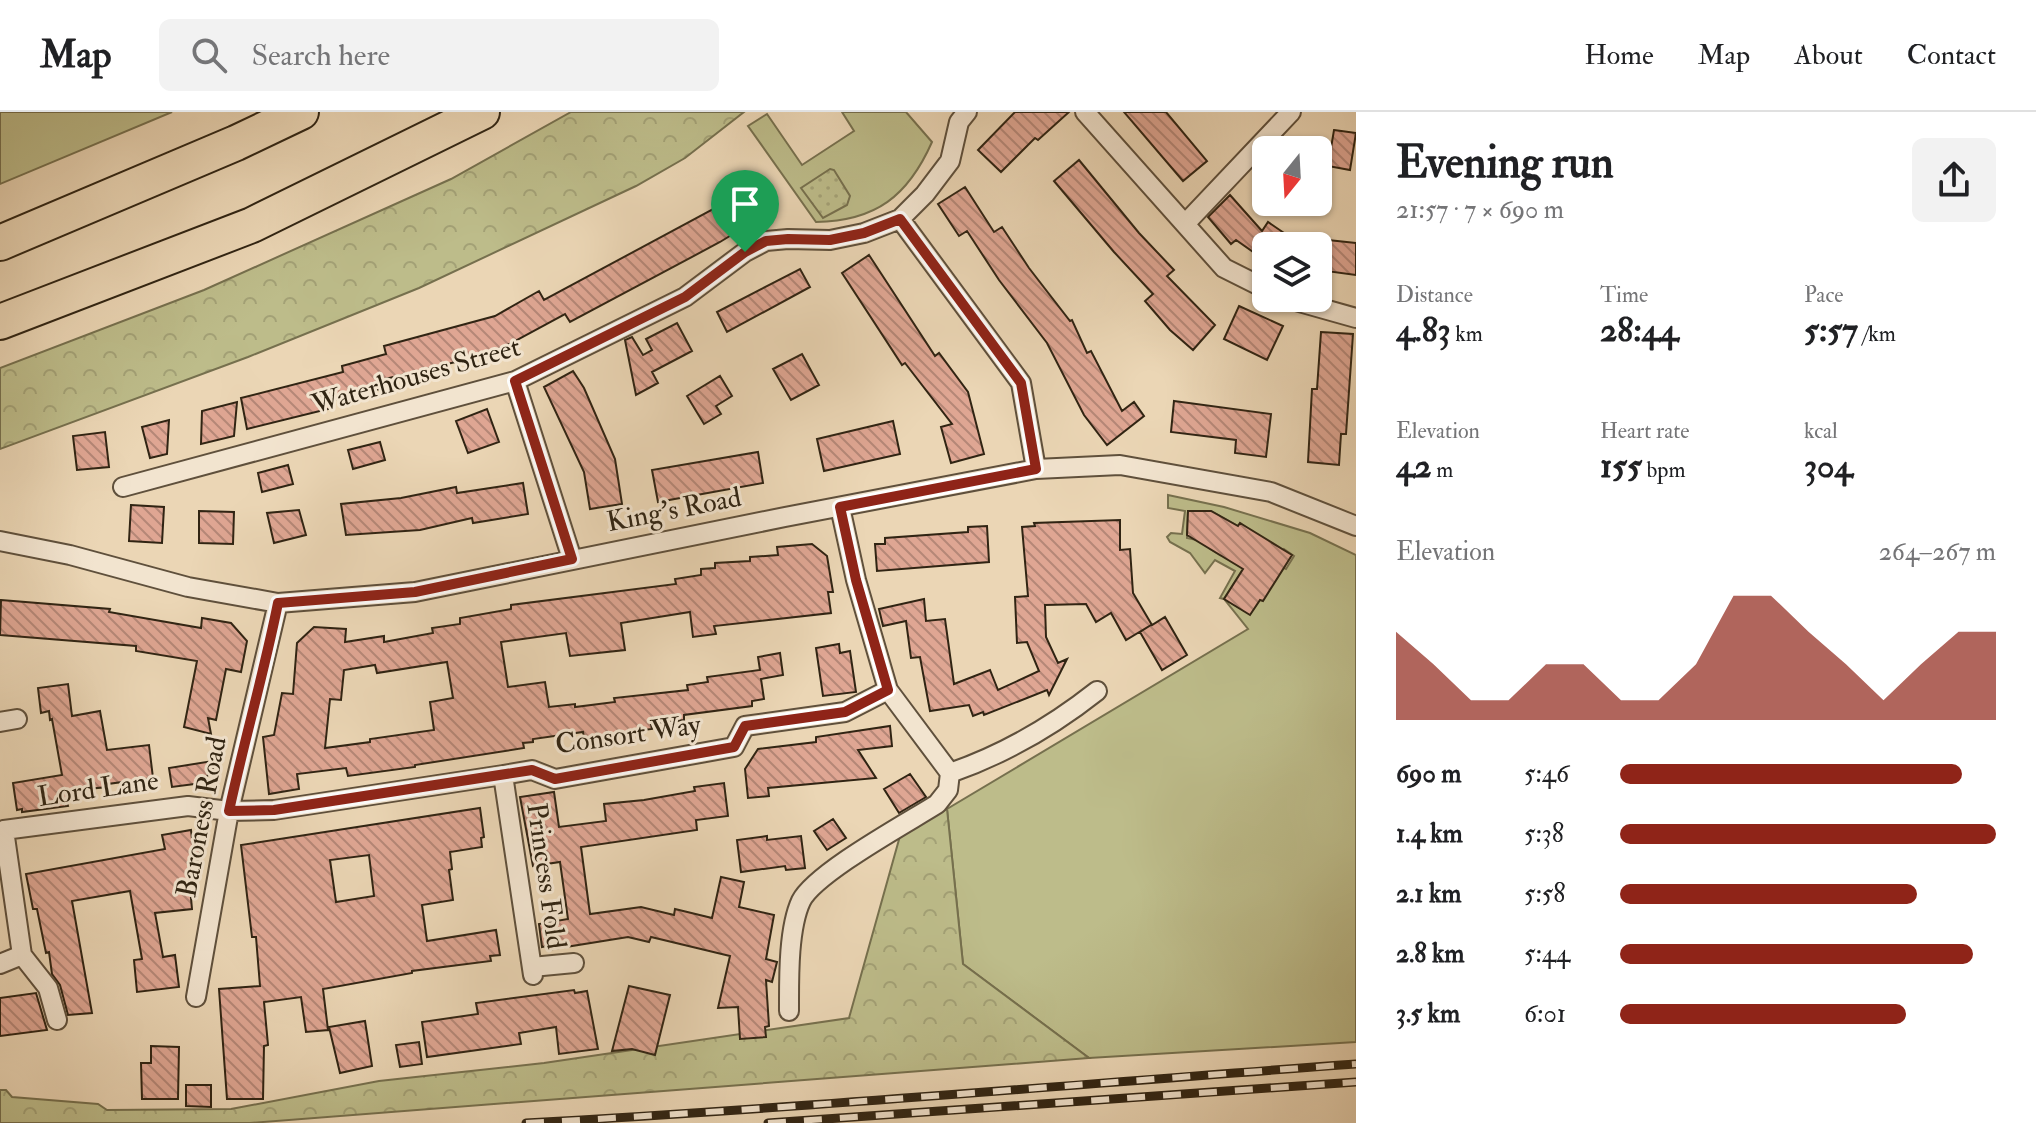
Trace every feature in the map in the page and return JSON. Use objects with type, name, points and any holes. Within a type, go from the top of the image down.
[{"type":"highway","points":[[0,243],[223,149],[301,112]]},
{"type":"highway","points":[[0,322],[252,225],[482,112]]},
{"type":"street","name":"Waterhouses Street","points":[[123,487],[515,381],[685,297],[745,252],[766,241],[830,240],[864,233],[900,219],[925,194],[950,161],[959,122],[967,112]]},
{"type":"street","points":[[1085,112],[1224,268],[1252,282]]},
{"type":"street","points":[[1185,224],[1291,112]]},
{"type":"street","points":[[900,219],[1021,383],[1036,469]]},
{"type":"street","points":[[1332,311],[1356,318]]},
{"type":"street","points":[[515,381],[572,559]]},
{"type":"street","name":"King's Road","points":[[0,541],[70,555],[188,587],[278,603],[415,592],[1036,469],[1120,465],[1271,492],[1356,526]]},
{"type":"street","points":[[789,1011],[790,951],[802,899],[828,872],[937,804],[948,790],[950,773],[888,690],[856,580],[840,507]]},
{"type":"street","name":"Baroness Road","points":[[196,997],[229,811],[278,603]]},
{"type":"street","name":"Consort Way","points":[[503,775],[532,770],[555,779],[734,747],[745,726],[845,712],[888,690]]},
{"type":"street","points":[[950,773],[982,763],[1077,707],[1097,691]]},
{"type":"street","name":"Princess Fold","points":[[229,811],[274,810],[503,775],[532,971],[574,963]]},
{"type":"street","name":"Lord Lane","points":[[22,955],[2,821],[188,806],[229,811]]},
{"type":"street","points":[[0,964],[22,955],[48,988],[57,1020]]},
{"type":"green space","points":[[0,112],[172,112],[0,184]]},
{"type":"green space","points":[[571,112],[744,112],[685,158],[636,186],[419,288],[248,357],[0,449],[0,368],[204,290],[451,179]]},
{"type":"green space","points":[[842,112],[906,112],[932,142],[912,177],[888,202],[856,217],[816,222],[748,126],[767,114],[802,165],[854,131]]},
{"type":"green space","points":[[830,169],[834,170],[850,196],[847,205],[823,218],[801,188]]},
{"type":"green space","points":[[1168,495],[1224,507],[1310,533],[1356,555],[1356,1042],[1089,1058],[963,964],[947,809],[1248,629],[1220,598],[1235,571],[1215,560],[1205,573],[1190,553],[1170,542],[1167,537],[1171,533],[1182,534],[1185,511],[1168,508]],"holes":[[[1188,511],[1211,511],[1238,526],[1240,523],[1281,553],[1284,549],[1294,556],[1286,569],[1282,567],[1250,614],[1224,599],[1245,566],[1222,551],[1220,555],[1209,548],[1211,543],[1187,538]]]},
{"type":"green space","points":[[947,809],[963,964],[1089,1058],[250,1123],[0,1123],[0,1090],[6,1090],[12,1097],[98,1104],[107,1110],[231,1109],[379,1081],[544,1063],[849,1018],[900,836]]},
{"type":"building","points":[[1015,112],[1069,112],[1038,140],[1035,138],[1001,172],[978,150]]},
{"type":"building","points":[[1124,112],[1166,112],[1207,161],[1183,181]]},
{"type":"building","points":[[1334,130],[1356,133],[1350,170],[1332,167]]},
{"type":"building","points":[[1079,160],[1174,270],[1167,276],[1215,325],[1193,350],[1170,330],[1145,301],[1153,294],[1054,181]]},
{"type":"building","points":[[754,187],[769,212],[720,242],[570,322],[565,314],[504,347],[381,380],[384,388],[331,401],[332,408],[247,429],[241,398],[343,372],[342,366],[386,354],[384,346],[495,316],[539,291],[544,300]]},
{"type":"building","points":[[965,187],[994,232],[1002,227],[1029,268],[1072,320],[1087,353],[1091,351],[1122,411],[1134,402],[1144,416],[1107,445],[1084,415],[1047,343],[999,280],[967,231],[959,236],[938,204]]},
{"type":"building","points":[[1230,195],[1262,231],[1268,222],[1283,232],[1252,232],[1252,251],[1236,240],[1231,244],[1208,217]]},
{"type":"building","points":[[1332,240],[1356,243],[1356,275],[1332,272]]},
{"type":"building","points":[[869,255],[935,356],[939,353],[968,392],[984,454],[951,463],[941,427],[952,424],[905,363],[902,365],[842,273]]},
{"type":"building","points":[[800,269],[810,287],[727,332],[717,312]]},
{"type":"building","points":[[1239,306],[1283,326],[1267,360],[1224,339]]},
{"type":"building","points":[[677,323],[692,351],[652,372],[658,383],[636,395],[625,340],[632,337],[643,355],[652,350],[646,339]]},
{"type":"building","points":[[1321,332],[1353,334],[1346,434],[1341,434],[1339,465],[1308,462],[1312,389],[1317,389]]},
{"type":"building","points":[[802,354],[819,385],[791,400],[773,369]]},
{"type":"building","points":[[573,371],[584,388],[615,459],[622,504],[590,509],[584,472],[544,387]]},
{"type":"building","points":[[720,376],[732,396],[716,406],[721,414],[704,424],[687,396]]},
{"type":"building","points":[[1174,401],[1271,414],[1266,457],[1235,453],[1236,440],[1171,432]]},
{"type":"building","points":[[237,402],[234,436],[201,444],[202,411]]},
{"type":"building","points":[[487,409],[499,442],[468,453],[456,421]]},
{"type":"building","points":[[169,420],[167,454],[150,458],[142,427]]},
{"type":"building","points":[[893,421],[900,454],[824,471],[817,439]]},
{"type":"building","points":[[105,432],[109,467],[77,470],[73,436]]},
{"type":"building","points":[[380,442],[385,460],[353,469],[348,450]]},
{"type":"building","points":[[758,452],[763,483],[658,502],[652,470]]},
{"type":"building","points":[[288,465],[293,484],[262,492],[258,473]]},
{"type":"building","points":[[523,483],[528,514],[473,523],[472,518],[420,530],[346,535],[341,504],[401,498],[456,487],[457,493]]},
{"type":"building","points":[[131,505],[164,507],[162,543],[129,541]]},
{"type":"building","points":[[299,510],[306,535],[274,543],[267,513]]},
{"type":"building","points":[[199,511],[234,512],[233,544],[199,543]]},
{"type":"building","points":[[1188,511],[1211,511],[1238,526],[1240,523],[1292,555],[1263,601],[1260,600],[1250,615],[1224,599],[1243,569],[1187,535]]},
{"type":"building","points":[[1120,520],[1120,550],[1130,549],[1133,593],[1152,625],[1165,617],[1187,655],[1162,670],[1140,632],[1151,625],[1126,640],[1111,613],[1096,622],[1086,604],[1045,605],[1046,637],[1058,663],[1067,659],[1049,695],[1047,690],[984,715],[983,712],[973,716],[969,705],[930,711],[920,657],[911,658],[906,621],[883,626],[879,609],[924,599],[926,621],[945,619],[954,684],[990,670],[998,690],[1039,671],[1027,642],[1017,643],[1015,597],[1028,596],[1022,527],[1035,526],[1034,523]]},
{"type":"building","points":[[987,526],[989,562],[877,571],[875,544],[885,544],[885,538],[968,532],[968,527]]},
{"type":"building","points":[[812,544],[827,556],[833,592],[828,592],[831,613],[714,626],[716,634],[693,637],[690,612],[621,623],[625,650],[570,656],[566,633],[501,642],[508,687],[545,682],[549,707],[575,704],[575,707],[615,702],[614,698],[688,690],[687,685],[708,682],[707,677],[760,670],[758,657],[780,653],[783,675],[761,679],[764,699],[752,701],[752,706],[684,715],[684,720],[651,724],[652,729],[584,738],[583,732],[533,739],[533,742],[523,743],[524,748],[415,767],[348,776],[346,768],[297,774],[299,789],[269,794],[263,737],[274,735],[282,693],[293,694],[297,643],[314,627],[346,629],[345,642],[384,636],[384,642],[433,633],[432,628],[460,624],[460,618],[511,609],[511,605],[676,584],[675,579],[701,575],[701,569],[715,568],[715,563],[750,561],[750,557],[778,555],[777,547]],"holes":[[[447,662],[453,698],[430,702],[434,730],[325,748],[330,699],[341,700],[344,670],[375,665],[377,673]]]},
{"type":"building","points":[[1,600],[110,609],[109,612],[201,628],[202,618],[231,623],[247,641],[241,672],[226,669],[216,720],[208,718],[211,734],[184,727],[197,661],[136,651],[136,646],[0,635]]},
{"type":"building","points":[[839,644],[840,653],[850,651],[856,692],[823,696],[816,648]]},
{"type":"building","points":[[68,684],[72,716],[100,711],[107,750],[149,745],[153,778],[76,790],[78,800],[67,802],[68,806],[22,812],[22,809],[17,810],[13,783],[62,775],[52,719],[49,711],[41,713],[38,688]]},
{"type":"building","points":[[890,726],[892,746],[858,750],[876,778],[768,788],[769,796],[748,798],[745,769],[758,749],[816,742],[816,737]]},
{"type":"building","points":[[219,760],[202,783],[172,787],[169,768]]},
{"type":"building","points":[[910,774],[926,797],[899,813],[884,789]]},
{"type":"building","points":[[724,783],[728,816],[696,820],[697,830],[581,847],[590,914],[641,907],[674,915],[675,909],[712,918],[721,877],[744,882],[739,907],[774,915],[766,959],[777,962],[772,982],[766,980],[769,1026],[765,1027],[766,1037],[740,1039],[738,1007],[718,1008],[730,956],[651,937],[649,942],[628,937],[553,949],[552,945],[542,947],[539,924],[568,919],[560,862],[533,866],[520,797],[554,792],[559,827],[606,821],[604,804],[644,800]]},
{"type":"building","points":[[480,808],[484,837],[481,838],[482,847],[450,852],[453,900],[422,905],[427,941],[496,930],[500,955],[490,956],[491,961],[412,971],[323,989],[328,1030],[306,1032],[301,997],[264,1002],[268,1045],[264,1046],[263,1099],[227,1099],[219,989],[260,986],[256,937],[252,937],[241,845]],"holes":[[[369,855],[374,896],[336,902],[330,860]]]},
{"type":"building","points":[[833,819],[846,838],[827,850],[814,831]]},
{"type":"building","points":[[191,830],[192,839],[198,837],[201,859],[192,860],[196,898],[191,898],[192,909],[155,913],[163,957],[175,955],[179,987],[137,992],[134,960],[142,959],[130,891],[72,901],[92,1013],[68,1015],[60,985],[52,974],[49,952],[46,953],[37,909],[33,909],[26,874],[165,849],[162,835]]},
{"type":"building","points":[[767,836],[767,840],[801,836],[805,868],[786,870],[785,866],[741,872],[737,840]]},
{"type":"building","points":[[629,986],[670,995],[655,1055],[632,1049],[612,1051]]},
{"type":"building","points":[[574,990],[575,993],[587,991],[598,1049],[559,1054],[556,1027],[519,1033],[521,1044],[427,1057],[422,1022],[478,1014],[476,1003]]},
{"type":"building","points":[[36,993],[47,1030],[0,1036],[0,998]]},
{"type":"building","points":[[365,1021],[372,1066],[340,1073],[329,1027]]},
{"type":"building","points":[[419,1042],[422,1064],[400,1067],[396,1045]]},
{"type":"building","points":[[151,1046],[179,1047],[178,1099],[142,1099],[141,1063],[151,1063]]},
{"type":"building","points":[[186,1085],[211,1085],[211,1107],[186,1106]]},
{"type":"railway","points":[[526,1123],[1356,1064]]},
{"type":"railway","points":[[768,1123],[1356,1082]]},
{"type":"route","points":[[900,219],[1021,383],[1036,469],[840,507],[856,580],[888,690],[845,712],[745,726],[734,747],[555,779],[532,770],[274,810],[229,811],[278,603],[415,592],[572,559],[515,381],[685,297],[745,252],[766,241],[830,240],[864,233],[900,219]]}]
